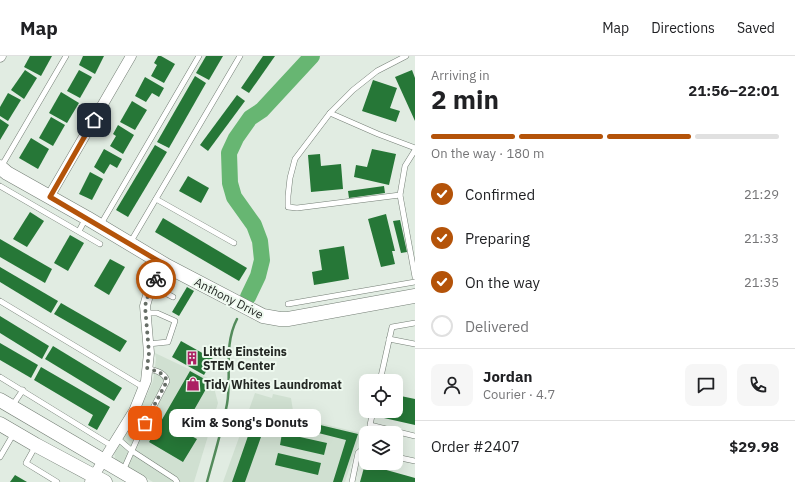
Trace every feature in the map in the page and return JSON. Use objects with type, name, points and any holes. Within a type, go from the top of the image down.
[{"type":"street","points":[[50,197],[131,56]]},
{"type":"street","name":"Anthony Drive","points":[[2,175],[50,197],[167,266],[254,313],[263,316],[280,319],[415,296]]},
{"type":"street","points":[[0,424],[96,480],[103,461],[134,410],[146,381],[149,353],[145,306],[152,286],[167,266]]},
{"type":"street","points":[[6,404],[140,482]]},
{"type":"lane","points":[[66,56],[2,175],[79,231],[100,244]]},
{"type":"lane","points":[[100,226],[200,56]]},
{"type":"lane","points":[[130,244],[240,56]]},
{"type":"lane","points":[[400,195],[297,208],[288,206],[290,178],[295,159],[330,113],[353,90],[377,71],[406,56]]},
{"type":"lane","points":[[330,113],[415,149],[405,166],[400,195],[415,277]]},
{"type":"lane","points":[[156,199],[234,243]]},
{"type":"lane","points":[[79,231],[86,218]]},
{"type":"lane","points":[[288,304],[415,282]]},
{"type":"lane","points":[[152,286],[173,297]]},
{"type":"lane","points":[[0,301],[143,387]]},
{"type":"lane","points":[[145,313],[157,313],[175,321],[168,342],[148,344]]},
{"type":"lane","points":[[382,374],[392,327],[415,323]]},
{"type":"lane","points":[[389,339],[415,344]]},
{"type":"lane","points":[[122,472],[167,381],[163,374],[147,368]]},
{"type":"lane","points":[[0,377],[115,442],[132,450],[176,479],[177,482]]},
{"type":"lane","points":[[6,404],[22,390]]},
{"type":"lane","points":[[372,418],[370,425],[415,436]]},
{"type":"lane","points":[[0,457],[14,432]]},
{"type":"lane","points":[[36,445],[26,463],[57,482]]},
{"type":"lane","points":[[352,482],[359,452]]},
{"type":"lane","points":[[403,459],[415,462]]},
{"type":"shaded area","points":[[155,353],[212,380],[218,403],[194,482],[153,482],[115,458],[114,452],[147,395],[153,381],[156,359]]},
{"type":"shaded area","points":[[255,393],[272,398],[273,394],[291,398],[294,417],[359,433],[359,439],[345,482],[223,482]]},
{"type":"building","points":[[30,56],[52,56],[41,76],[24,67]]},
{"type":"building","points":[[83,56],[104,56],[95,74],[79,65]]},
{"type":"building","points":[[158,56],[161,56],[175,64],[164,83],[151,76],[157,65],[154,63]]},
{"type":"building","points":[[206,56],[223,56],[209,80],[196,73]]},
{"type":"building","points":[[263,56],[275,56],[249,93],[241,88]]},
{"type":"building","points":[[25,70],[37,78],[24,99],[11,90]]},
{"type":"building","points":[[79,70],[92,77],[80,98],[67,91]]},
{"type":"building","points":[[412,70],[415,78],[415,121],[395,77]]},
{"type":"building","points":[[195,76],[206,83],[169,148],[157,142]]},
{"type":"building","points":[[145,77],[164,88],[159,97],[152,93],[146,102],[135,96]]},
{"type":"building","points":[[373,80],[397,88],[390,108],[400,111],[396,122],[362,111]]},
{"type":"building","points":[[61,92],[79,103],[67,123],[49,113]]},
{"type":"building","points":[[8,93],[21,100],[8,121],[0,116],[0,107]]},
{"type":"building","points":[[237,95],[245,101],[208,151],[200,145]]},
{"type":"building","points":[[132,101],[147,110],[135,130],[120,122]]},
{"type":"building","points":[[51,117],[65,125],[53,146],[39,138]]},
{"type":"building","points":[[0,119],[9,125],[0,140]]},
{"type":"building","points":[[118,125],[134,135],[123,154],[110,146],[116,136],[113,134]]},
{"type":"building","points":[[31,138],[49,149],[38,169],[19,158]]},
{"type":"building","points":[[155,145],[167,152],[128,217],[116,210]]},
{"type":"building","points":[[104,149],[122,159],[117,168],[110,164],[104,174],[94,167]]},
{"type":"building","points":[[372,149],[396,154],[389,185],[354,177],[356,165],[367,167]]},
{"type":"building","points":[[320,154],[321,166],[341,164],[343,189],[311,192],[308,155]]},
{"type":"building","points":[[90,172],[103,179],[92,200],[79,194]]},
{"type":"building","points":[[188,176],[209,188],[201,203],[179,191]]},
{"type":"building","points":[[384,186],[385,193],[349,198],[348,191]]},
{"type":"building","points":[[30,212],[44,221],[27,247],[13,239]]},
{"type":"building","points":[[386,214],[395,251],[392,251],[395,264],[381,267],[368,219]]},
{"type":"building","points":[[163,218],[247,268],[239,281],[155,232]]},
{"type":"building","points":[[400,220],[407,252],[401,253],[393,221]]},
{"type":"building","points":[[70,235],[84,243],[68,271],[54,263]]},
{"type":"building","points":[[0,239],[52,269],[45,283],[0,257]]},
{"type":"building","points":[[344,246],[349,279],[314,285],[312,272],[322,270],[319,250]]},
{"type":"building","points":[[110,259],[125,267],[109,295],[94,286]]},
{"type":"building","points":[[0,267],[58,301],[51,313],[0,282]]},
{"type":"building","points":[[187,287],[194,291],[179,316],[172,312]]},
{"type":"building","points":[[61,303],[127,341],[120,352],[54,314]]},
{"type":"building","points":[[0,316],[49,346],[42,359],[0,333]]},
{"type":"building","name":"Little Einsteins STEM Center","points":[[181,341],[213,359],[204,375],[172,357]]},
{"type":"building","points":[[0,343],[38,365],[31,378],[0,360]]},
{"type":"building","points":[[53,346],[122,388],[114,401],[45,359]]},
{"type":"building","points":[[41,367],[110,407],[97,430],[88,425],[93,415],[34,380]]},
{"type":"building","points":[[190,371],[210,382],[182,431],[197,439],[183,462],[149,442]]},
{"type":"building","points":[[403,396],[415,399],[415,425],[384,418],[403,418]]},
{"type":"building","points":[[257,410],[358,434],[342,482],[333,482],[346,440],[267,420],[245,482],[232,482]]},
{"type":"building","points":[[282,433],[327,443],[324,455],[280,445]]},
{"type":"building","points":[[278,453],[321,463],[318,475],[275,465]]},
{"type":"building","points":[[363,470],[386,470],[415,478],[415,482],[360,482]]},
{"type":"building","points":[[15,475],[27,482],[10,482]]},
{"type":"waterway","points":[[248,297],[258,276],[262,260],[260,241],[254,225],[234,197],[230,183],[229,153],[236,138],[250,118],[262,110],[312,56]]},
{"type":"waterway","points":[[207,482],[227,404],[230,340],[237,319]]},
{"type":"way so far","points":[[145,423],[167,381],[163,374],[147,368],[149,353],[145,306],[149,292],[156,279]]},
{"type":"place","name":"Little Einsteins STEM Center","points":[[192,358]]},
{"type":"place","name":"Tidy Whites Laundromat","points":[[193,384]]},
{"type":"place","name":"Kim & Song's Donuts","points":[[145,423]]},
{"type":"route","points":[[94,120],[50,197],[167,266],[156,279]]}]
